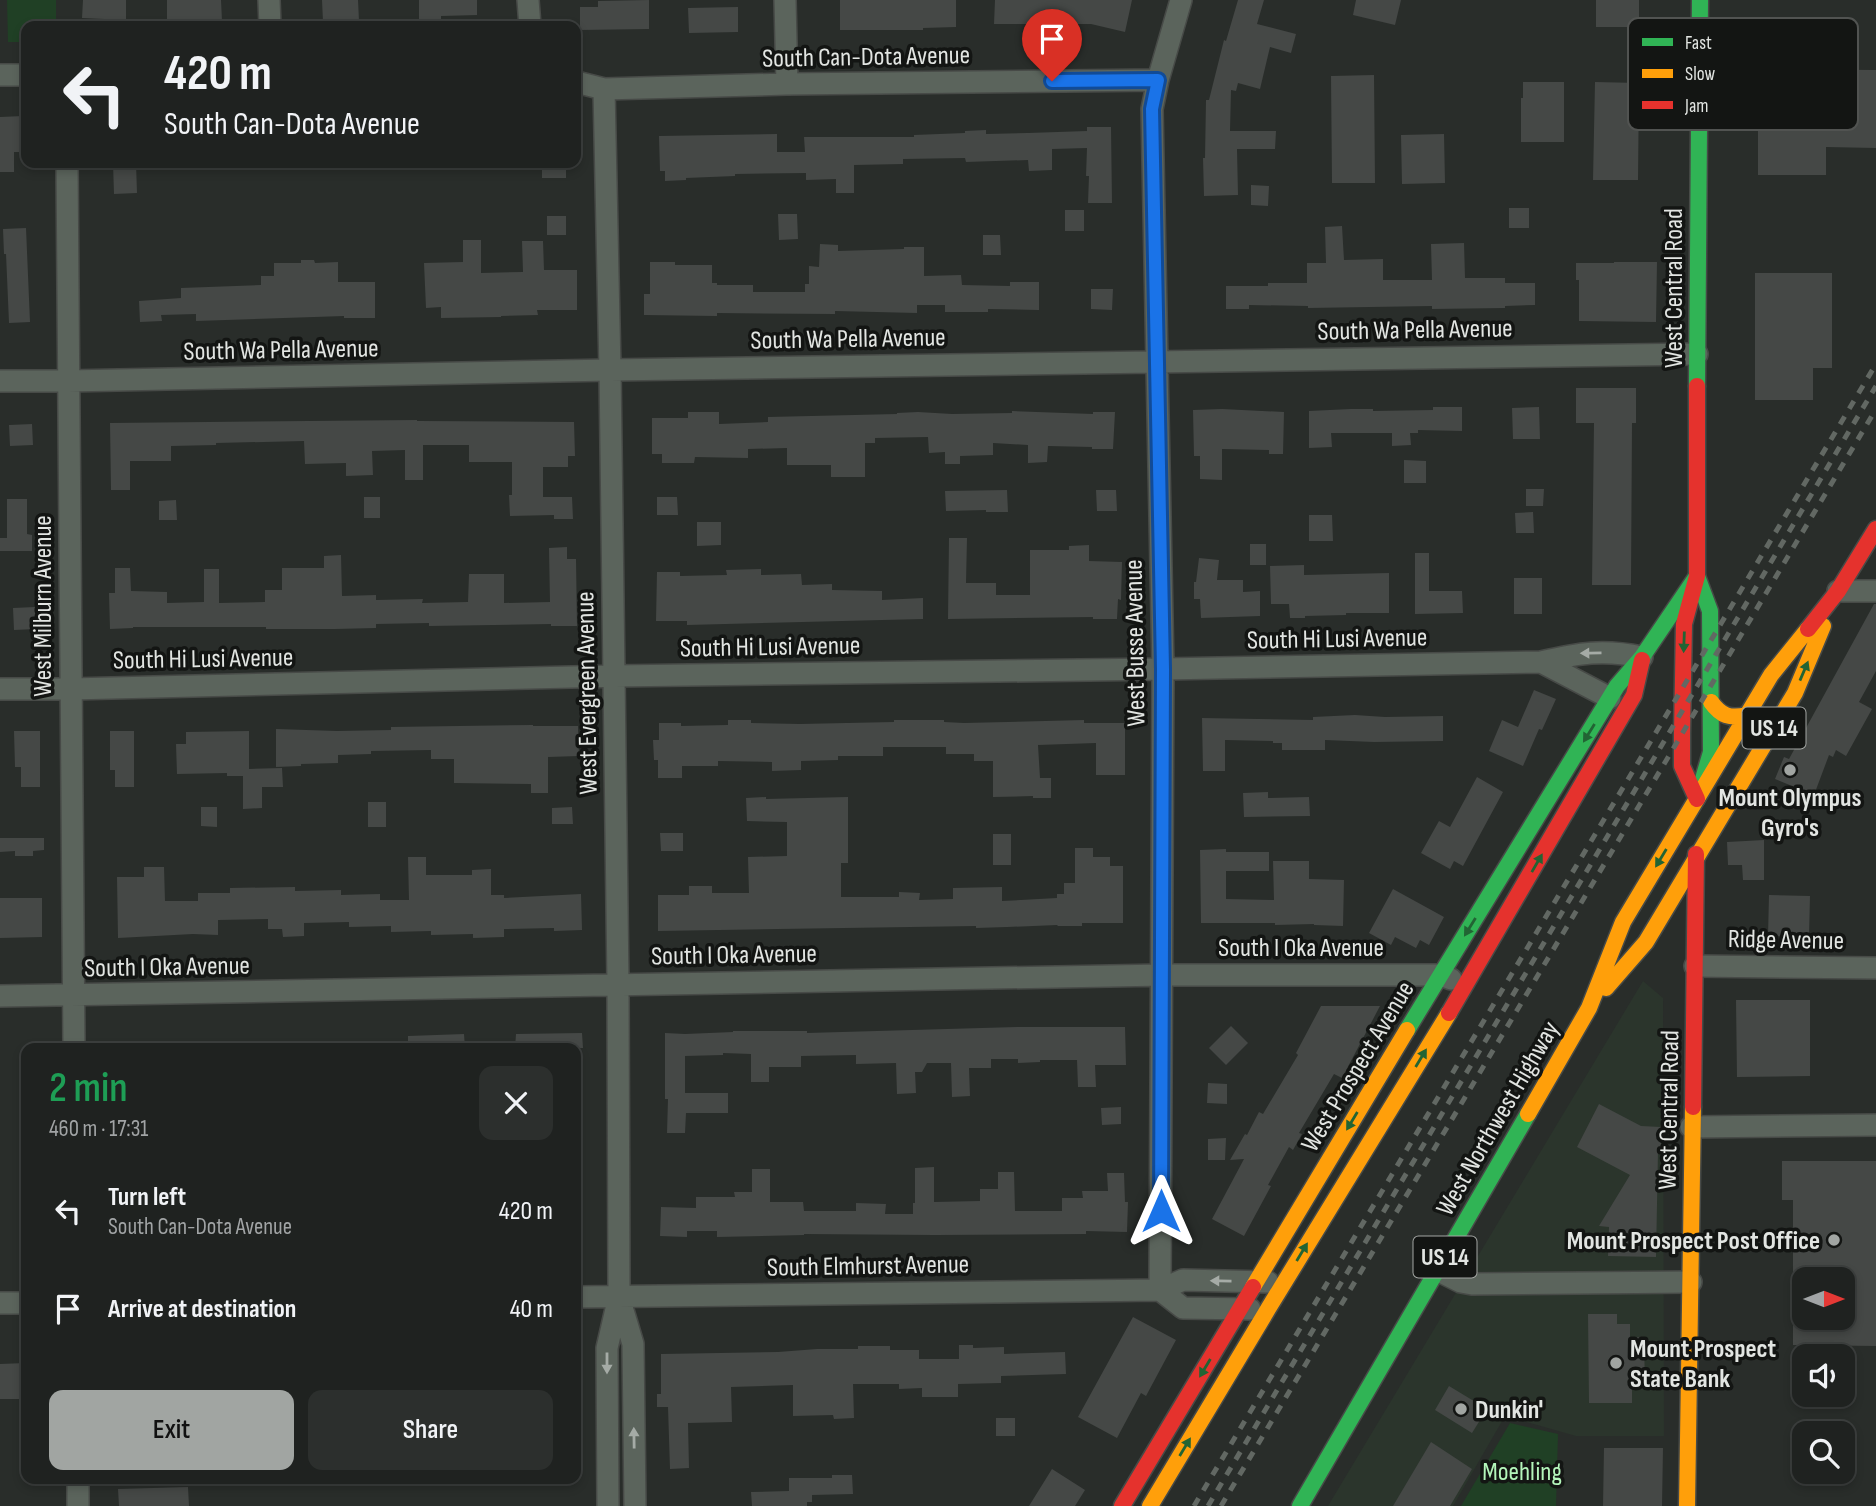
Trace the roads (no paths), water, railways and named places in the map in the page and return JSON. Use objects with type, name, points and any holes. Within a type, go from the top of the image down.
[{"type":"main road","name":"West Central Road","points":[[1700,0],[1700,18]]},
{"type":"main road","name":"West Central Road","points":[[1696,799],[1682,766],[1676,679],[1684,624],[1697,576],[1699,130]]},
{"type":"main road","name":"West Northwest Highway","points":[[1300,1506],[1589,1008],[1623,922],[1771,675],[1838,591],[1876,529]]},
{"type":"main road","name":"West Central Road","points":[[1687,1506],[1696,799],[1711,752],[1710,611],[1697,576]]},
{"type":"main road","name":"West Prospect Avenue","points":[[1122,1506],[1440,975],[1617,686],[1642,657],[1697,576]]},
{"type":"main road","name":"West Northwest Highway","points":[[1589,1008],[1646,942],[1795,693],[1838,591]]},
{"type":"main road","name":"West Prospect Avenue","points":[[1150,1506],[1467,984],[1634,694],[1642,657]]},
{"type":"main road","points":[[1634,694],[1653,677]]},
{"type":"main road","points":[[1711,702],[1718,713],[1726,717],[1747,715]]},
{"type":"street","points":[[269,0],[270,21]]},
{"type":"street","points":[[528,0],[530,21]]},
{"type":"street","points":[[785,0],[788,84]]},
{"type":"street","name":"West Busse Avenue","points":[[1160,1290],[1163,669],[1152,109],[1181,0]]},
{"type":"street","points":[[0,75],[21,75]]},
{"type":"street","name":"South Can-Dota Avenue","points":[[581,83],[604,89],[1158,80]]},
{"type":"street","name":"West Evergreen Avenue","points":[[604,89],[618,984],[619,1296],[607,1348],[608,1506]]},
{"type":"street","name":"West Milburn Avenue","points":[[67,168],[74,1043]]},
{"type":"street","name":"South Wa Pella Avenue","points":[[0,381],[1697,354]]},
{"type":"street","points":[[1852,570],[1876,570]]},
{"type":"street","points":[[1838,591],[1876,592]]},
{"type":"street","name":"South Hi Lusi Avenue","points":[[0,689],[614,676],[1541,662],[1576,653],[1618,652],[1642,657]]},
{"type":"street","name":"South Hi Lusi Avenue","points":[[1541,662],[1610,698]]},
{"type":"street","name":"Ridge Avenue","points":[[1695,966],[1876,968]]},
{"type":"street","name":"South I Oka Avenue","points":[[0,996],[1163,975],[1440,975],[1467,984]]},
{"type":"street","points":[[1691,1128],[1876,1125]]},
{"type":"street","points":[[1437,1270],[1461,1282],[1472,1284],[1690,1282]]},
{"type":"street","name":"South Elmhurst Avenue","points":[[581,1297],[1160,1290],[1183,1280],[1284,1282]]},
{"type":"street","points":[[1160,1290],[1183,1308],[1268,1309]]},
{"type":"street","name":"West Evergreen Avenue","points":[[619,1296],[633,1344],[635,1506]]},
{"type":"street","points":[[0,1303],[21,1303]]},
{"type":"street","points":[[78,1484],[78,1506]]},
{"type":"railway","points":[[1194,1506],[1876,364]]},
{"type":"railway","points":[[1208,1506],[1876,386]]},
{"type":"railway","points":[[1221,1506],[1876,409]]},
{"type":"place","name":"Mount Olympus Gyro's","points":[[1790,770]]},
{"type":"place","name":"Mount Prospect Post Office","points":[[1834,1240]]},
{"type":"place","name":"Mount Prospect State Bank","points":[[1616,1363]]},
{"type":"place","name":"Dunkin'","points":[[1461,1409]]},
{"type":"park label","name":"Moehling","points":[[1522,1471]]}]
